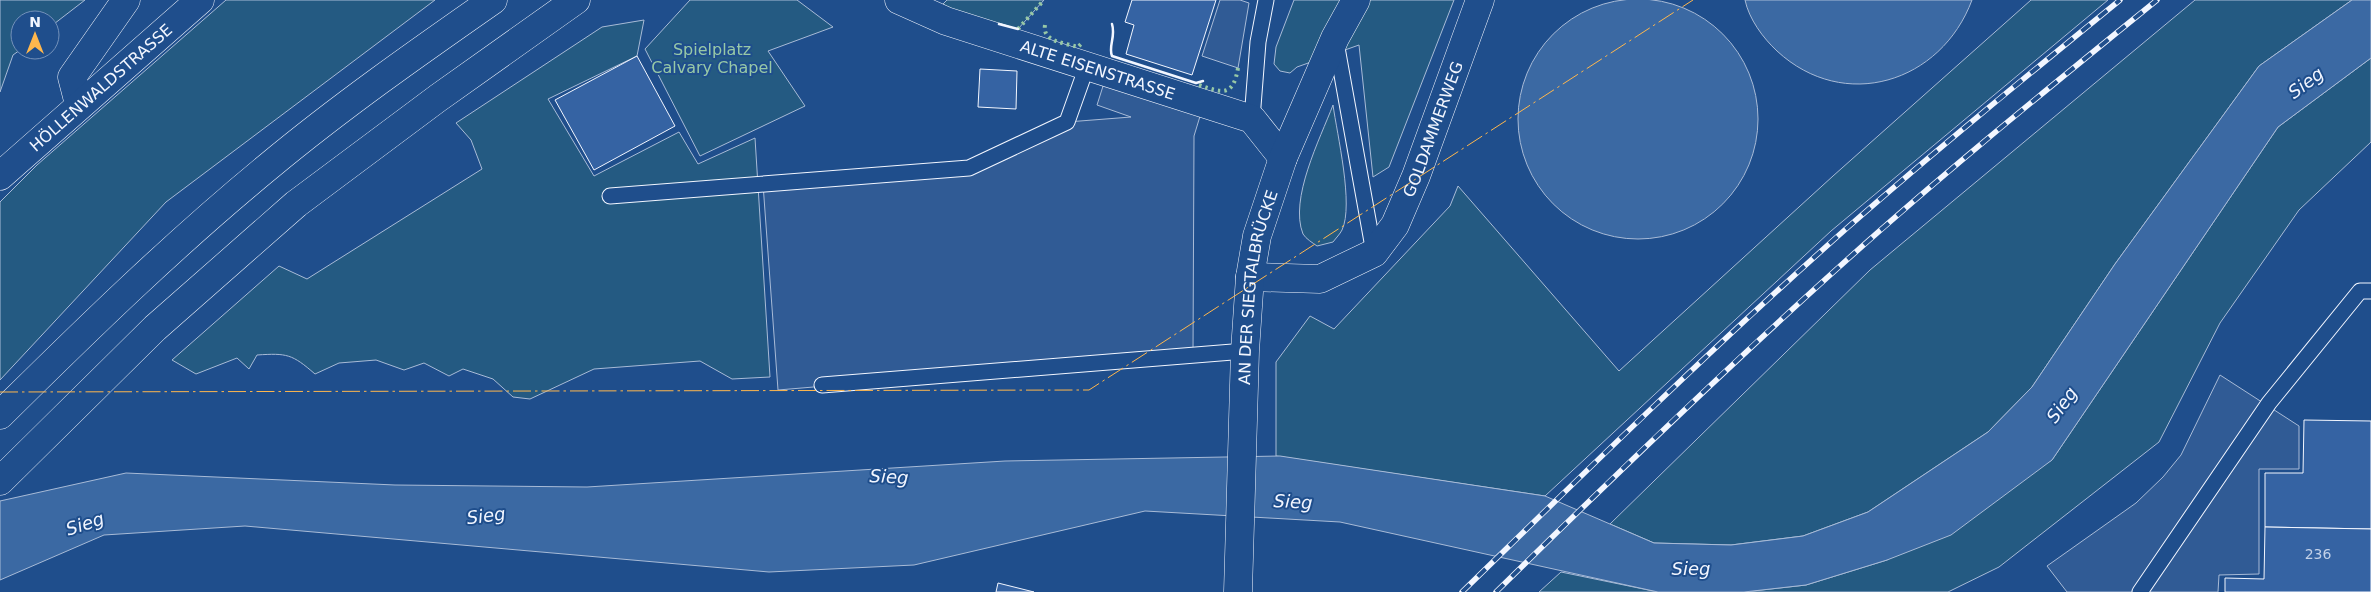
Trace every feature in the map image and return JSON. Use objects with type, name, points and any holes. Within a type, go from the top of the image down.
[{"type":"main road","points":[[79,104],[72,77],[126,0]]},
{"type":"main road","name":"HÖLLENWALDSTRASSE","points":[[0,176],[79,104],[200,0]]},
{"type":"main road","points":[[0,415],[122,294],[269,166],[411,57],[493,0]]},
{"type":"main road","points":[[0,481],[155,328],[296,204],[438,98],[576,0]]},
{"type":"main road","name":"ALTE EISENSTRASSE","points":[[899,0],[946,21],[1252,119]]},
{"type":"main road","name":"AN DER SIEGTALBRÜCKE","points":[[1238,592],[1245,351],[1250,277],[1257,236],[1283,158],[1335,38],[1356,0]]},
{"type":"main road","name":"GOLDAMMERWEG","points":[[1250,277],[1320,279],[1374,253],[1395,225],[1416,176],[1480,0]]},
{"type":"main road","points":[[1252,119],[1283,158]]},
{"type":"lane","points":[[1252,119],[1258,42],[1266,0]]},
{"type":"lane","points":[[1335,38],[1374,253]]},
{"type":"lane","points":[[610,196],[969,168],[1067,122],[1087,66]]},
{"type":"lane","points":[[2140,592],[2269,403],[2360,290],[2371,291]]},
{"type":"lane","points":[[822,385],[1245,351]]},
{"type":"green space","points":[[0,0],[85,0],[60,19],[60,10],[10,10],[11,60],[0,92]]},
{"type":"green space","points":[[226,0],[435,0],[166,202],[0,380],[0,202],[37,165]]},
{"type":"green space","name":"Spielplatz Calvary Chapel","points":[[690,0],[797,0],[833,27],[768,51],[805,106],[700,156],[645,49]]},
{"type":"green space","points":[[947,0],[1044,0],[1018,29],[954,12],[943,4]]},
{"type":"green space","points":[[1294,0],[1454,0],[1389,167],[1373,177],[1359,45],[1297,67],[1290,73],[1280,71],[1274,64],[1276,47]]},
{"type":"green space","points":[[2031,0],[2108,0],[1831,231],[1545,496],[1276,456],[1276,362],[1310,316],[1334,329],[1450,206],[1458,186],[1619,371],[1833,176]]},
{"type":"green space","points":[[2195,0],[2352,0],[2259,66],[2115,264],[2032,387],[1988,432],[1868,512],[1803,536],[1731,545],[1654,543],[1610,524],[1870,270]]},
{"type":"green space","points":[[644,20],[637,56],[548,99],[594,176],[679,132],[698,164],[755,138],[770,377],[732,379],[700,361],[594,369],[530,399],[513,397],[493,379],[463,369],[449,376],[424,363],[404,370],[376,360],[339,363],[315,374],[289,356],[267,354],[257,355],[249,369],[237,358],[196,374],[172,360],[279,266],[307,279],[482,169],[471,140],[456,123],[602,27]]},
{"type":"green space","points":[[2371,58],[2371,142],[2299,210],[2220,323],[2159,442],[1999,567],[1948,592],[1744,592],[1806,585],[1887,560],[2052,460],[2278,127]]},
{"type":"green space","points":[[1333,105],[1345,187],[1345,219],[1342,230],[1333,242],[1317,246],[1303,234],[1300,220],[1300,204],[1308,169]]},
{"type":"green space","points":[[1561,572],[1658,592],[1539,592]]},
{"type":"shaded area","points":[[1220,0],[1240,0],[1249,3],[1238,68],[1202,56]]},
{"type":"shaded area","points":[[1104,83],[1201,113],[1194,136],[1193,355],[778,390],[763,184],[969,168],[1067,122],[1131,117],[1097,105]]},
{"type":"shaded area","points":[[2220,375],[2299,426],[2299,469],[2259,469],[2259,574],[2219,575],[2218,592],[2067,592],[2047,566],[2136,503],[2163,477],[2181,455]]},
{"type":"water","points":[[1638,-1],[1673,4],[1684,8],[1704,19],[1723,34],[1738,53],[1749,73],[1753,84],[1758,119],[1753,154],[1749,165],[1738,185],[1723,204],[1704,219],[1684,230],[1673,234],[1638,239],[1603,234],[1592,230],[1572,219],[1553,204],[1538,185],[1527,165],[1523,154],[1518,119],[1523,84],[1527,73],[1538,53],[1553,34],[1572,19],[1592,8],[1603,4]]},
{"type":"water","points":[[1745,0],[1972,0],[1957,29],[1938,52],[1914,69],[1888,80],[1860,84],[1831,81],[1803,70],[1777,51],[1757,28]]},
{"type":"water","name":"Sieg","points":[[2352,0],[2371,0],[2371,58],[2278,127],[2052,460],[1951,535],[1887,560],[1806,585],[1744,592],[1658,592],[1340,522],[1145,511],[914,565],[769,572],[245,526],[104,535],[0,580],[0,501],[126,473],[395,485],[587,487],[1005,461],[1280,456],[1545,496],[1654,543],[1731,545],[1803,536],[1868,512],[1988,432],[2032,387],[2115,264],[2259,66]]},
{"type":"building","points":[[1132,0],[1216,0],[1192,75],[1126,54],[1134,25],[1125,22]]},
{"type":"building","points":[[637,56],[675,126],[594,170],[555,100]]},
{"type":"building","points":[[980,69],[1017,71],[1016,109],[978,107]]},
{"type":"building","points":[[2304,420],[2371,421],[2371,529],[2265,527],[2265,473],[2303,473]]},
{"type":"building","points":[[2265,527],[2371,529],[2371,592],[2225,592],[2225,578],[2264,579]]},
{"type":"building","points":[[998,583],[1034,592],[996,592]]},
{"type":"railway","points":[[1462,592],[1652,408],[1798,272],[1914,170],[2120,0]]},
{"type":"railway","points":[[1496,592],[1666,428],[1878,232],[2157,0]]},
{"type":"hedge","points":[[1018,29],[1044,0]]},
{"type":"hedge","points":[[1045,25],[1047,35],[1056,41],[1078,47],[1082,43]]},
{"type":"hedge","points":[[1199,85],[1215,90],[1226,90],[1233,84],[1238,68]]},
{"type":"wall","points":[[999,24],[1018,29]]},
{"type":"wall","points":[[1112,24],[1112,56],[1196,83],[1203,81]]},
{"type":"power","points":[[0,392],[1089,390],[1693,0]]}]
